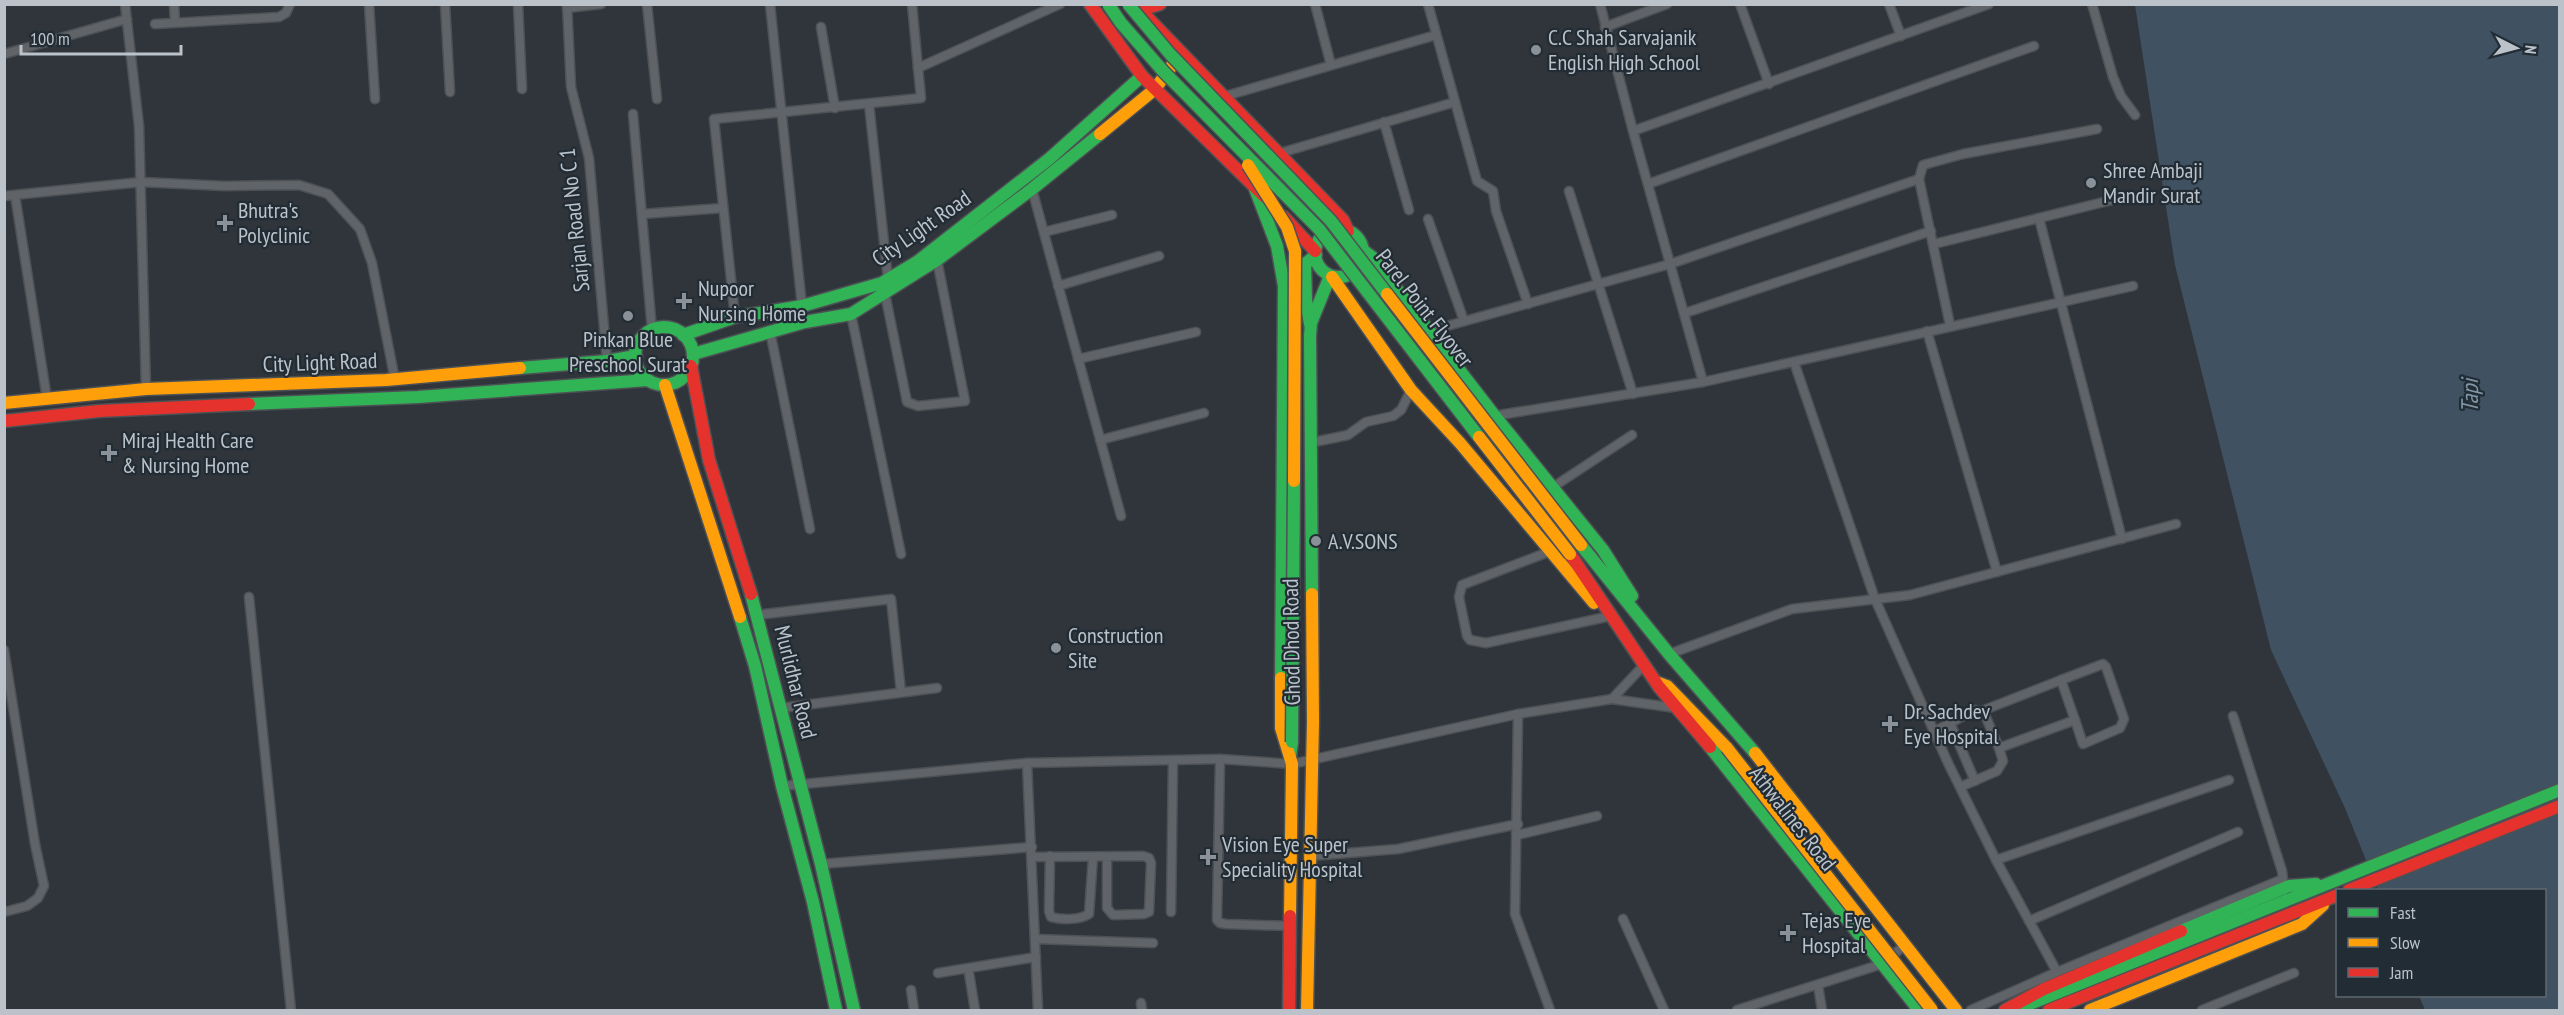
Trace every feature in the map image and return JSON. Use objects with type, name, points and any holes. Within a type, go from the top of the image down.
[{"type":"main road","points":[[1090,4],[1155,89],[1254,186],[1315,253],[1319,267],[1331,276],[1411,390],[1460,443],[1635,650]]},
{"type":"main road","name":"Parel Point Flyover","points":[[1108,4],[1120,23],[1163,70],[1319,229],[1570,554],[1635,650]]},
{"type":"main road","name":"Parel Point Flyover","points":[[1128,4],[1170,54],[1331,222],[1581,545],[1670,654]]},
{"type":"main road","points":[[1138,7],[1160,4]]},
{"type":"main road","points":[[1138,7],[1222,97],[1280,153],[1343,220],[1348,231]]},
{"type":"main road","points":[[692,360],[770,331],[851,314],[885,286],[937,260],[1032,189],[1155,89],[1181,53]]},
{"type":"main road","name":"City Light Road","points":[[652,330],[669,328],[683,335],[735,317],[801,306],[885,286],[1048,159],[1143,75]]},
{"type":"main road","points":[[1254,186],[1270,143]]},
{"type":"main road","points":[[1236,144],[1287,227],[1295,250],[1289,1011]]},
{"type":"main road","name":"Ghod Dhod Road","points":[[1254,186],[1277,246],[1284,286],[1281,728],[1291,760]]},
{"type":"main road","points":[[1311,328],[1306,300],[1305,264],[1315,253],[1317,243],[1328,232],[1335,229],[1348,231],[1357,237],[1364,250],[1372,257],[1494,416],[1603,550],[1638,605],[1640,618]]},
{"type":"main road","points":[[1331,276],[1348,276],[1355,272],[1360,266],[1364,250]]},
{"type":"main road","name":"Ghod Dhod Road","points":[[1306,1011],[1313,722],[1309,443],[1311,328],[1331,276]]},
{"type":"main road","points":[[648,380],[639,370],[636,356],[640,340],[652,330]]},
{"type":"main road","points":[[4,420],[143,407],[388,399],[602,381],[648,380],[665,385],[681,380],[692,360],[688,340],[683,335]]},
{"type":"main road","name":"City Light Road","points":[[4,403],[146,389],[395,380],[607,361],[636,356]]},
{"type":"main road","name":"Murlidhar Road","points":[[692,360],[709,460],[757,615],[821,864],[854,1011]]},
{"type":"main road","name":"Murlidhar Road","points":[[665,385],[710,518],[755,666],[782,786],[813,902],[836,1011]]},
{"type":"main road","name":"Athwalines Road","points":[[1635,650],[1676,709],[1918,1011]]},
{"type":"main road","name":"Athwalines Road","points":[[1670,654],[1741,735],[1956,1011]]},
{"type":"main road","points":[[1656,682],[1666,686],[1727,748],[1932,1011]]},
{"type":"main road","points":[[2015,1011],[2559,790]]},
{"type":"main road","points":[[2354,889],[2559,806]]},
{"type":"main road","points":[[2005,1011],[2044,989],[2289,886],[2329,883]]},
{"type":"main road","points":[[2090,1011],[2302,924],[2334,897]]},
{"type":"main road","points":[[2049,1011],[2334,897]]},
{"type":"main road","points":[[1937,986],[1965,1011]]},
{"type":"street","points":[[125,4],[140,126],[146,389]]},
{"type":"street","points":[[174,4],[175,22]]},
{"type":"street","points":[[155,24],[279,16],[286,13],[290,4]]},
{"type":"street","points":[[369,4],[375,99]]},
{"type":"street","points":[[445,4],[450,92]]},
{"type":"street","points":[[518,4],[522,89]]},
{"type":"street","points":[[567,6],[600,4]]},
{"type":"street","points":[[647,4],[657,99]]},
{"type":"street","points":[[770,4],[801,306]]},
{"type":"street","points":[[735,317],[714,119],[782,114],[921,98],[912,4]]},
{"type":"street","points":[[918,68],[1060,4]]},
{"type":"street","points":[[1315,4],[1331,64]]},
{"type":"street","points":[[1428,4],[1477,181],[1493,191],[1496,211],[1528,304]]},
{"type":"street","points":[[1600,4],[1703,382]]},
{"type":"street","points":[[1605,27],[1667,4]]},
{"type":"street","points":[[1740,4],[1769,84]]},
{"type":"street","points":[[1889,4],[1901,36]]},
{"type":"street","points":[[1633,130],[1769,84],[1989,4]]},
{"type":"street","points":[[2092,4],[2113,77],[2121,96],[2135,115]]},
{"type":"street","name":"Sarjan Road No C 1","points":[[567,6],[571,87],[589,158],[607,361]]},
{"type":"street","points":[[4,54],[127,19]]},
{"type":"street","points":[[821,27],[835,108]]},
{"type":"street","points":[[1222,97],[1436,35]]},
{"type":"street","points":[[1648,184],[2034,46]]},
{"type":"street","points":[[1280,153],[1455,102]]},
{"type":"street","points":[[869,104],[885,286],[907,402],[918,406],[964,401],[937,260]]},
{"type":"street","points":[[633,114],[652,330]]},
{"type":"street","points":[[1384,122],[1409,210]]},
{"type":"street","points":[[1950,325],[1919,179],[1923,165],[1963,154],[2097,129]]},
{"type":"street","points":[[1429,331],[1670,264],[1919,179]]},
{"type":"street","points":[[4,196],[141,182],[225,186],[299,185],[328,194],[360,229],[369,255],[395,380]]},
{"type":"street","points":[[1032,189],[1121,516]]},
{"type":"street","points":[[1569,190],[1633,394]]},
{"type":"street","points":[[15,195],[47,399]]},
{"type":"street","points":[[1934,244],[2124,197]]},
{"type":"street","points":[[642,214],[723,208]]},
{"type":"street","points":[[1044,232],[1112,215]]},
{"type":"street","points":[[2039,218],[2122,539]]},
{"type":"street","points":[[1428,219],[1464,321]]},
{"type":"street","points":[[1685,313],[1931,231]]},
{"type":"street","points":[[1058,285],[1159,256]]},
{"type":"street","points":[[1460,443],[1494,416],[1703,382],[1950,325],[2133,286]]},
{"type":"street","points":[[851,314],[901,554]]},
{"type":"street","points":[[770,331],[810,530]]},
{"type":"street","points":[[1927,331],[1997,572]]},
{"type":"street","points":[[1078,359],[1196,332]]},
{"type":"street","points":[[1794,362],[1875,599],[1933,732],[1996,860],[2057,972]]},
{"type":"street","points":[[1309,443],[1348,435],[1361,424],[1393,416],[1401,410],[1411,390]]},
{"type":"street","points":[[1100,440],[1204,413]]},
{"type":"street","points":[[1553,487],[1632,435]]},
{"type":"street","points":[[1670,654],[1792,609],[1910,595],[2176,524]]},
{"type":"street","points":[[1551,551],[1462,585],[1459,597],[1467,636],[1470,640],[1486,643],[1606,617]]},
{"type":"street","points":[[249,597],[291,1011]]},
{"type":"street","points":[[757,615],[891,599],[901,692]]},
{"type":"street","points":[[4,650],[33,832],[44,886],[38,898],[27,906],[4,912]]},
{"type":"street","points":[[1933,732],[1969,712],[1979,712],[2061,680],[2103,664],[2124,719],[2120,728],[2083,744],[2061,680]]},
{"type":"street","points":[[1611,699],[1644,665]]},
{"type":"street","points":[[781,708],[937,688]]},
{"type":"street","points":[[782,786],[1027,763],[1311,759],[1518,714],[1611,699],[1676,709]]},
{"type":"street","points":[[1960,787],[2002,767],[2003,761],[1999,748],[1984,715],[1979,712]]},
{"type":"street","points":[[1518,714],[1515,914],[1550,1011]]},
{"type":"street","points":[[1971,1011],[2057,972],[2283,879],[2233,716]]},
{"type":"street","points":[[1999,748],[2075,720]]},
{"type":"street","points":[[1950,723],[1975,781]]},
{"type":"street","points":[[1220,759],[1217,920],[1226,924],[1291,926]]},
{"type":"street","points":[[1171,912],[1173,761]]},
{"type":"street","points":[[1027,763],[1038,1011]]},
{"type":"street","points":[[1996,860],[2229,780]]},
{"type":"street","points":[[1517,835],[1597,816]]},
{"type":"street","points":[[1310,856],[1398,849],[1518,824]]},
{"type":"street","points":[[2029,921],[2238,832]]},
{"type":"street","points":[[821,864],[1032,847]]},
{"type":"street","points":[[1050,856],[1049,911],[1051,917],[1056,919],[1084,918],[1089,914],[1093,857]]},
{"type":"street","points":[[1032,857],[1107,856],[1149,858],[1151,863],[1149,912],[1113,915],[1109,912],[1107,908],[1107,856]]},
{"type":"street","points":[[1623,919],[1664,1011]]},
{"type":"street","points":[[1035,939],[1153,943]]},
{"type":"street","points":[[1737,1011],[1882,964],[1905,945]]},
{"type":"street","points":[[938,973],[1036,957]]},
{"type":"street","points":[[969,973],[975,1011]]},
{"type":"street","points":[[2202,1011],[2294,973]]},
{"type":"street","points":[[1818,985],[1822,1011]]},
{"type":"street","points":[[911,990],[914,1011]]},
{"type":"water","name":"Tapi","points":[[2135,5],[2559,5],[2559,1010],[2425,1010],[2419,997],[2546,997],[2546,889],[2378,889],[2345,808],[2271,650],[2175,265]]},
{"type":"traffic: fast","points":[[1108,4],[1121,23],[1163,71],[1319,229],[1479,437]]},
{"type":"traffic: fast","points":[[1128,4],[1170,54],[1331,221],[1387,294]]},
{"type":"traffic: fast","points":[[683,335],[735,317],[802,306],[882,283],[917,262],[1049,159],[1142,76]]},
{"type":"traffic: fast","points":[[693,354],[805,322],[851,314],[937,260],[1032,189],[1100,134]]},
{"type":"traffic: fast","points":[[1254,186],[1277,246],[1284,286],[1281,678]]},
{"type":"traffic: fast","points":[[1334,229],[1344,229],[1356,236],[1363,248],[1363,253],[1363,258],[1356,270],[1344,277],[1334,277],[1319,266],[1315,258],[1315,248],[1326,233],[1334,229]]},
{"type":"traffic: fast","points":[[1364,251],[1372,257],[1494,415],[1603,550],[1632,596]]},
{"type":"traffic: fast","points":[[1310,324],[1306,300],[1305,264],[1316,255]]},
{"type":"traffic: fast","points":[[1312,594],[1310,336],[1311,323],[1330,276]]},
{"type":"traffic: fast","points":[[664,327],[675,329],[688,340],[693,356],[691,367],[680,380],[664,385],[653,383],[640,372],[635,356],[637,345],[648,332],[664,327]]},
{"type":"traffic: fast","points":[[520,368],[607,361],[636,356]]},
{"type":"traffic: fast","points":[[249,404],[418,397],[648,380]]},
{"type":"traffic: fast","points":[[1292,742],[1294,481]]},
{"type":"traffic: fast","points":[[1581,545],[1669,654],[1755,753]]},
{"type":"traffic: fast","points":[[751,594],[821,864],[854,1010]]},
{"type":"traffic: fast","points":[[740,617],[755,666],[782,786],[813,902],[836,1010]]},
{"type":"traffic: fast","points":[[1290,757],[1292,742]]},
{"type":"traffic: fast","points":[[1710,747],[1919,1010]]},
{"type":"traffic: fast","points":[[2015,1010],[2560,790]]},
{"type":"traffic: fast","points":[[2181,931],[2289,886],[2316,884]]},
{"type":"traffic: slow","points":[[1100,134],[1155,89],[1181,53]]},
{"type":"traffic: slow","points":[[1248,165],[1287,227],[1295,251],[1294,481]]},
{"type":"traffic: slow","points":[[1332,277],[1411,390],[1460,443],[1594,603]]},
{"type":"traffic: slow","points":[[1387,294],[1581,545]]},
{"type":"traffic: slow","points":[[4,403],[146,389],[386,380],[520,368]]},
{"type":"traffic: slow","points":[[665,385],[740,617]]},
{"type":"traffic: slow","points":[[1479,437],[1570,554]]},
{"type":"traffic: slow","points":[[1307,1010],[1313,722],[1312,594]]},
{"type":"traffic: slow","points":[[1281,678],[1281,728],[1292,764],[1290,916]]},
{"type":"traffic: slow","points":[[1659,683],[1667,686],[1727,748]]},
{"type":"traffic: slow","points":[[1727,748],[1932,1010]]},
{"type":"traffic: slow","points":[[1755,753],[1956,1010]]},
{"type":"traffic: slow","points":[[2090,1010],[2302,924],[2323,905]]},
{"type":"traffic: jam","points":[[1090,4],[1142,76],[1265,197]]},
{"type":"traffic: jam","points":[[1140,10],[1160,4]]},
{"type":"traffic: jam","points":[[1143,13],[1343,220],[1348,231]]},
{"type":"traffic: jam","points":[[1284,217],[1315,251]]},
{"type":"traffic: jam","points":[[691,366],[709,460],[751,594]]},
{"type":"traffic: jam","points":[[4,421],[99,411],[249,404]]},
{"type":"traffic: jam","points":[[1570,554],[1659,687],[1710,747]]},
{"type":"traffic: jam","points":[[2352,889],[2560,806]]},
{"type":"traffic: jam","points":[[2049,1010],[2336,896]]},
{"type":"traffic: jam","points":[[1289,1010],[1290,916]]},
{"type":"traffic: jam","points":[[2005,1010],[2044,989],[2181,931]]},
{"type":"place","name":"C.C Shah Sarvajanik English High School","points":[[1536,50]]},
{"type":"place","name":"Shree Ambaji Mandir Surat","points":[[2091,183]]},
{"type":"place","name":"Bhutra's Polyclinic","points":[[225,223]]},
{"type":"place","name":"Nupoor Nursing Home","points":[[684,301]]},
{"type":"place","name":"Pinkan Blue Preschool Surat","points":[[628,316]]},
{"type":"place","name":"Miraj Health Care & Nursing Home","points":[[109,453]]},
{"type":"place","name":"A.V.SONS","points":[[1316,541]]},
{"type":"place","name":"Construction Site","points":[[1056,648]]},
{"type":"place","name":"Dr. Sachdev Eye Hospital","points":[[1890,724]]},
{"type":"place","name":"Vision Eye Super Speciality Hospital","points":[[1208,857]]},
{"type":"place","name":"Tejas Eye Hospital","points":[[1788,933]]}]
